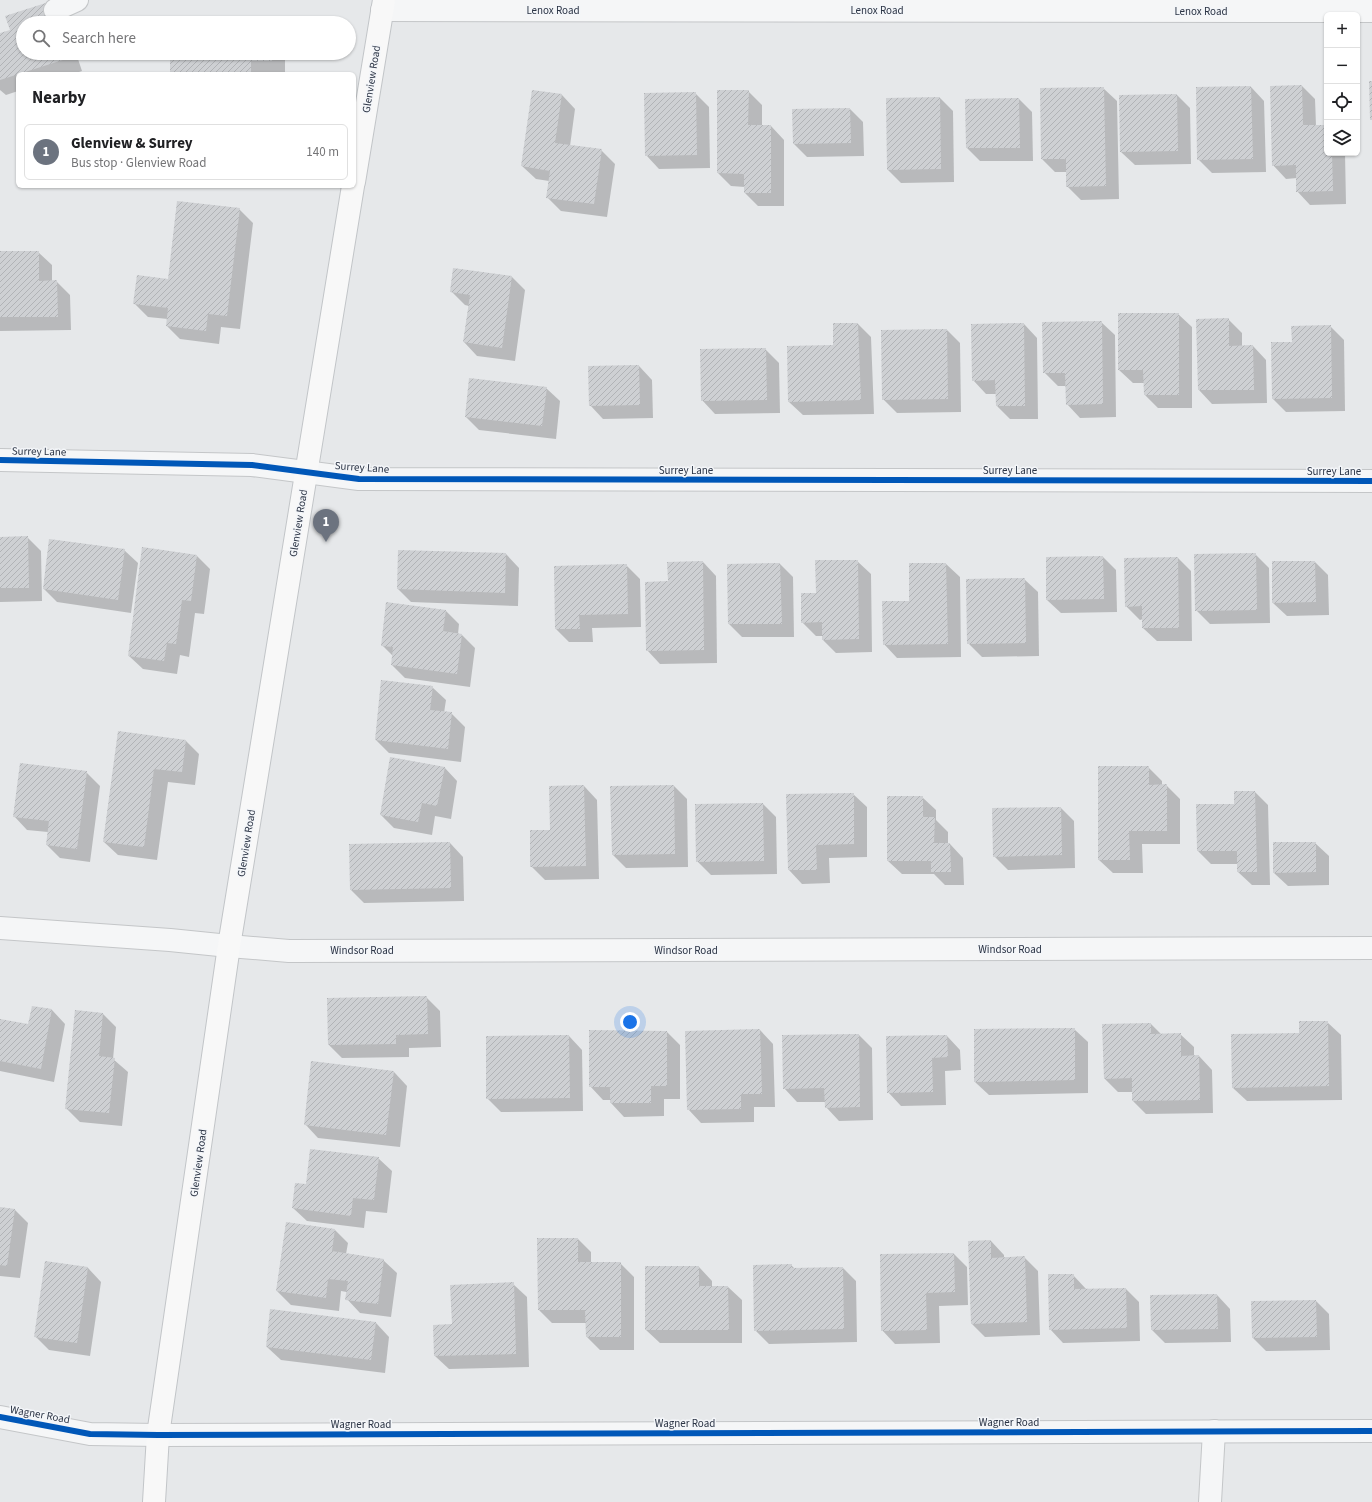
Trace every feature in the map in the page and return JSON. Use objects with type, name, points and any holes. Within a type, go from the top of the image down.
[{"type":"main road","name":"Glenview Road","points":[[356,170],[383,5]]},
{"type":"main road","name":"Glenview Road","points":[[154,1502],[158,1435],[229,946],[353,188]]},
{"type":"street","points":[[55,10],[77,0]]},
{"type":"street","name":"Lenox Road","points":[[383,5],[1372,11]]},
{"type":"street","name":"Surrey Lane","points":[[0,460],[252,465],[359,479],[1372,481]]},
{"type":"street","name":"Windsor Road","points":[[0,928],[170,940],[289,951],[1372,948]]},
{"type":"street","name":"Wagner Road","points":[[0,1417],[90,1434],[158,1435],[1372,1431]]},
{"type":"street","points":[[1210,1502],[1214,1431]]},
{"type":"building","points":[[52,1],[56,16],[16,16],[16,60],[63,60],[25,72],[16,72],[16,75],[0,80],[0,33],[10,30],[5,16]]},
{"type":"building","points":[[170,60],[272,60],[251,61],[251,72],[170,72]]},
{"type":"building","points":[[1369,81],[1372,81],[1372,120],[1370,120]]},
{"type":"building","points":[[1302,85],[1303,125],[1324,125],[1324,156],[1332,156],[1333,191],[1296,192],[1296,165],[1272,166],[1270,86]]},
{"type":"building","points":[[1251,86],[1253,159],[1197,160],[1196,87]]},
{"type":"building","points":[[1104,87],[1106,186],[1066,187],[1066,159],[1041,159],[1040,88]]},
{"type":"building","points":[[532,90],[562,94],[555,143],[602,149],[594,204],[546,198],[550,171],[521,166]]},
{"type":"building","points":[[717,90],[749,90],[748,125],[771,125],[771,193],[744,193],[744,174],[717,173]]},
{"type":"building","points":[[696,92],[697,155],[645,156],[644,93]]},
{"type":"building","points":[[1177,94],[1178,151],[1120,152],[1119,95]]},
{"type":"building","points":[[940,97],[941,169],[887,170],[886,98]]},
{"type":"building","points":[[1019,98],[1020,148],[966,148],[965,99]]},
{"type":"building","points":[[850,108],[851,143],[793,144],[792,109]]},
{"type":"building","points":[[177,201],[240,208],[227,316],[208,314],[206,331],[166,326],[168,308],[133,304],[137,275],[168,279]]},
{"type":"building","points":[[0,251],[39,251],[39,281],[57,280],[58,317],[0,317]]},
{"type":"building","points":[[453,268],[512,276],[502,348],[463,342],[470,295],[450,292]]},
{"type":"building","points":[[1118,313],[1179,313],[1179,395],[1144,395],[1143,370],[1118,370]]},
{"type":"building","points":[[1229,318],[1229,346],[1253,345],[1254,390],[1198,390],[1196,319]]},
{"type":"building","points":[[1102,321],[1103,404],[1066,405],[1065,373],[1043,373],[1042,322]]},
{"type":"building","points":[[833,323],[858,323],[861,400],[788,402],[787,346],[833,345]]},
{"type":"building","points":[[1024,323],[1025,406],[996,406],[995,380],[972,381],[971,324]]},
{"type":"building","points":[[1331,325],[1332,398],[1272,399],[1271,342],[1292,342],[1291,326]]},
{"type":"building","points":[[947,329],[948,399],[882,400],[881,330]]},
{"type":"building","points":[[766,348],[767,400],[701,401],[700,349]]},
{"type":"building","points":[[639,365],[640,405],[589,406],[588,366]]},
{"type":"building","points":[[469,378],[547,387],[542,426],[465,417]]},
{"type":"building","points":[[28,536],[29,588],[0,588],[0,537]]},
{"type":"building","points":[[49,539],[125,549],[118,600],[43,589]]},
{"type":"building","points":[[142,547],[197,555],[191,601],[182,600],[176,644],[167,643],[164,661],[128,656]]},
{"type":"building","points":[[398,550],[506,553],[505,593],[397,589]]},
{"type":"building","points":[[1256,553],[1257,610],[1195,611],[1194,554]]},
{"type":"building","points":[[1103,556],[1104,599],[1046,600],[1046,557]]},
{"type":"building","points":[[1178,557],[1179,628],[1142,628],[1142,606],[1125,607],[1124,558]]},
{"type":"building","points":[[815,560],[858,560],[859,639],[822,640],[822,622],[801,623],[801,593],[816,593]]},
{"type":"building","points":[[703,561],[704,650],[646,651],[645,582],[668,581],[667,562]]},
{"type":"building","points":[[1272,561],[1315,561],[1316,602],[1272,603]]},
{"type":"building","points":[[780,563],[782,624],[728,624],[727,564]]},
{"type":"building","points":[[909,563],[946,563],[948,644],[883,645],[882,601],[909,601]]},
{"type":"building","points":[[627,564],[628,614],[579,615],[580,629],[555,629],[554,566]]},
{"type":"building","points":[[1025,578],[1026,643],[967,644],[966,579]]},
{"type":"building","points":[[386,602],[446,610],[443,631],[462,634],[457,674],[391,665],[393,647],[381,646]]},
{"type":"building","points":[[381,680],[433,686],[430,710],[452,712],[448,749],[375,740]]},
{"type":"building","points":[[118,731],[186,740],[182,772],[154,769],[144,847],[103,842]]},
{"type":"building","points":[[390,757],[445,767],[437,806],[422,803],[418,822],[380,815]]},
{"type":"building","points":[[20,763],[87,771],[77,849],[46,845],[49,821],[13,817]]},
{"type":"building","points":[[1098,766],[1149,766],[1149,785],[1167,784],[1167,831],[1129,831],[1130,860],[1098,860]]},
{"type":"building","points":[[584,785],[586,866],[530,867],[530,830],[550,830],[549,786]]},
{"type":"building","points":[[674,785],[675,854],[612,855],[610,786]]},
{"type":"building","points":[[1234,791],[1255,791],[1257,872],[1237,872],[1237,851],[1197,851],[1196,804],[1234,804]]},
{"type":"building","points":[[854,793],[854,844],[816,845],[817,870],[788,870],[786,794]]},
{"type":"building","points":[[887,796],[923,796],[923,817],[935,817],[934,843],[950,843],[951,872],[931,872],[931,861],[887,861]]},
{"type":"building","points":[[763,803],[764,861],[696,862],[695,804]]},
{"type":"building","points":[[1061,807],[1062,855],[993,857],[992,808]]},
{"type":"building","points":[[450,842],[451,888],[350,890],[349,844]]},
{"type":"building","points":[[1273,842],[1316,842],[1316,872],[1273,873]]},
{"type":"building","points":[[427,996],[428,1034],[396,1035],[396,1044],[328,1045],[327,998]]},
{"type":"building","points":[[32,1006],[52,1009],[41,1069],[0,1061],[0,1019],[28,1024]]},
{"type":"building","points":[[75,1010],[103,1013],[99,1056],[115,1058],[109,1113],[65,1109]]},
{"type":"building","points":[[1299,1021],[1328,1021],[1329,1086],[1232,1088],[1231,1034],[1299,1033]]},
{"type":"building","points":[[1151,1023],[1151,1034],[1181,1033],[1181,1056],[1199,1055],[1200,1100],[1132,1101],[1132,1078],[1104,1079],[1102,1024]]},
{"type":"building","points":[[1075,1028],[1075,1080],[974,1082],[974,1029]]},
{"type":"building","points":[[760,1029],[762,1094],[741,1094],[741,1109],[687,1110],[685,1031]]},
{"type":"building","points":[[589,1030],[667,1031],[667,1086],[651,1086],[651,1103],[610,1103],[610,1087],[589,1087]]},
{"type":"building","points":[[859,1034],[860,1107],[825,1108],[824,1088],[783,1089],[782,1035]]},
{"type":"building","points":[[569,1035],[570,1098],[486,1099],[486,1036]]},
{"type":"building","points":[[947,1035],[948,1057],[932,1058],[933,1092],[887,1093],[886,1036]]},
{"type":"building","points":[[311,1061],[394,1071],[386,1135],[304,1125]]},
{"type":"building","points":[[310,1149],[379,1157],[374,1200],[353,1198],[351,1216],[292,1208],[295,1183],[306,1184]]},
{"type":"building","points":[[0,1207],[15,1209],[7,1266],[0,1265]]},
{"type":"building","points":[[286,1222],[335,1229],[332,1251],[384,1259],[378,1304],[345,1300],[348,1281],[328,1279],[326,1298],[276,1291]]},
{"type":"building","points":[[537,1238],[578,1238],[578,1262],[621,1262],[621,1337],[586,1337],[585,1310],[538,1310]]},
{"type":"building","points":[[991,1240],[991,1258],[1025,1256],[1027,1322],[971,1324],[968,1241]]},
{"type":"building","points":[[954,1253],[955,1292],[926,1293],[927,1330],[881,1331],[880,1254]]},
{"type":"building","points":[[45,1261],[88,1267],[77,1343],[34,1337]]},
{"type":"building","points":[[792,1264],[792,1268],[843,1267],[844,1329],[754,1331],[753,1265]]},
{"type":"building","points":[[645,1266],[699,1266],[699,1286],[728,1286],[729,1330],[645,1330]]},
{"type":"building","points":[[1048,1274],[1074,1274],[1074,1289],[1126,1288],[1127,1328],[1049,1330]]},
{"type":"building","points":[[514,1282],[516,1354],[434,1356],[433,1325],[452,1324],[450,1285]]},
{"type":"building","points":[[1217,1294],[1218,1329],[1151,1330],[1150,1295]]},
{"type":"building","points":[[1316,1300],[1317,1337],[1252,1338],[1251,1301]]},
{"type":"building","points":[[270,1309],[376,1322],[371,1360],[266,1347]]},
{"type":"cycle path","points":[[0,460],[252,465],[359,479],[1372,481]]},
{"type":"cycle path","points":[[0,1417],[90,1434],[158,1435],[1372,1431]]},
{"type":"place","name":"Glenview & Surrey","points":[[326,542]]}]
